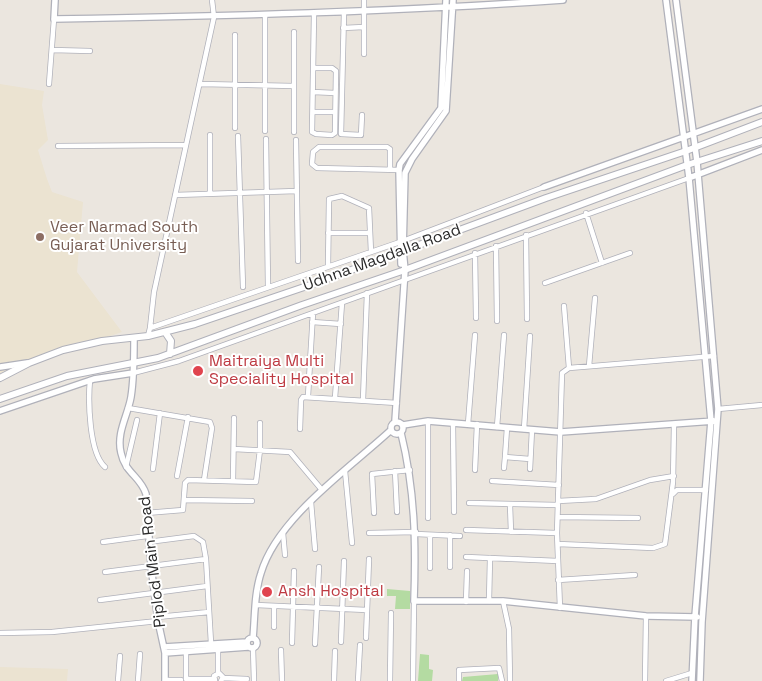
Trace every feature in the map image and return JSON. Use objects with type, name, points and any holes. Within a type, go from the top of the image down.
[{"type":"main road","name":"Udhna Magdalla Road","points":[[0,378],[29,363],[85,344],[134,339],[166,332],[316,283],[762,122]]},
{"type":"main road","name":"Udhna Magdalla Road","points":[[0,398],[67,376],[170,354],[687,165],[762,141]]},
{"type":"main road","points":[[166,332],[171,341],[170,354]]},
{"type":"street","points":[[49,84],[55,0]]},
{"type":"street","points":[[148,336],[154,292],[201,84],[214,16],[212,0]]},
{"type":"street","points":[[364,0],[364,54]]},
{"type":"street","points":[[254,681],[249,646],[253,638],[260,573],[267,558],[283,533],[322,490],[391,430],[392,424],[395,422],[404,281],[401,251],[406,170],[442,120],[447,108],[449,8],[446,0]]},
{"type":"street","points":[[402,241],[398,170],[400,164],[441,108],[449,8],[453,0]]},
{"type":"street","points":[[54,19],[314,14],[449,8],[563,0]]},
{"type":"street","points":[[666,0],[718,409],[706,490],[695,616],[692,681]]},
{"type":"street","points":[[676,0],[697,162],[715,421],[702,617],[700,681]]},
{"type":"street","points":[[344,12],[342,134],[361,135],[362,115]]},
{"type":"street","points":[[313,68],[335,69],[335,133],[332,135],[313,134],[313,68],[314,14]]},
{"type":"street","points":[[265,15],[265,131]]},
{"type":"street","points":[[343,28],[364,27]]},
{"type":"street","points":[[294,32],[294,132]]},
{"type":"street","points":[[235,35],[235,128]]},
{"type":"street","points":[[52,50],[90,51]]},
{"type":"street","points":[[201,84],[294,86]]},
{"type":"street","points":[[313,92],[335,93]]},
{"type":"street","points":[[150,328],[402,241],[544,187],[762,109]]},
{"type":"street","points":[[313,112],[335,112]]},
{"type":"street","points":[[741,117],[745,129]]},
{"type":"street","points":[[210,135],[210,194]]},
{"type":"street","points":[[238,136],[243,287]]},
{"type":"street","points":[[266,139],[268,287]]},
{"type":"street","points":[[296,140],[298,261]]},
{"type":"street","points":[[58,146],[186,145]]},
{"type":"street","points":[[390,170],[391,154],[390,149],[387,147],[319,147],[312,152],[312,164],[317,168],[390,170],[398,170]]},
{"type":"street","points":[[0,410],[90,380],[134,373],[179,361],[762,150]]},
{"type":"street","points":[[175,196],[297,191]]},
{"type":"street","points":[[328,266],[329,200],[342,196],[369,208],[371,252]]},
{"type":"street","points":[[586,213],[602,263]]},
{"type":"street","points":[[328,232],[370,233]]},
{"type":"street","points":[[526,235],[527,319]]},
{"type":"street","points":[[496,246],[497,321]]},
{"type":"street","points":[[475,253],[476,318]]},
{"type":"street","points":[[545,283],[630,253]]},
{"type":"street","points":[[363,400],[368,293]]},
{"type":"street","points":[[589,366],[595,298]]},
{"type":"street","points":[[335,398],[342,303]]},
{"type":"street","points":[[564,306],[568,368]]},
{"type":"street","points":[[308,396],[312,313]]},
{"type":"street","points":[[312,322],[341,324]]},
{"type":"street","points":[[497,427],[504,334]]},
{"type":"street","points":[[468,424],[476,335]]},
{"type":"street","points":[[524,429],[530,336]]},
{"type":"street","name":"Piplod Main Road","points":[[134,339],[134,373],[128,408],[119,442],[126,468],[144,486],[150,566],[157,619],[165,650],[165,680]]},
{"type":"street","points":[[560,608],[557,533],[562,373],[568,368],[710,357]]},
{"type":"street","points":[[0,367],[29,363]]},
{"type":"street","points":[[90,380],[88,411],[96,453],[105,467]]},
{"type":"street","points":[[300,429],[301,400],[303,397],[397,403]]},
{"type":"street","points":[[718,409],[762,405]]},
{"type":"street","points":[[128,408],[208,420],[212,425],[204,480]]},
{"type":"street","points":[[153,469],[160,413]]},
{"type":"street","points":[[177,476],[188,417]]},
{"type":"street","points":[[233,481],[234,418]]},
{"type":"street","points":[[126,468],[137,420]]},
{"type":"street","points":[[395,422],[403,425],[428,421],[561,432],[715,421]]},
{"type":"street","points":[[428,421],[428,518]]},
{"type":"street","points":[[146,513],[180,511],[184,508],[186,480],[256,482],[260,450],[260,423]]},
{"type":"street","points":[[453,423],[454,512]]},
{"type":"street","points":[[475,470],[477,424]]},
{"type":"street","points":[[558,544],[661,547],[666,542],[674,476],[674,424]]},
{"type":"street","points":[[403,425],[401,433],[410,470],[416,533],[413,681]]},
{"type":"street","points":[[504,468],[507,428]]},
{"type":"street","points":[[391,430],[395,434],[401,433]]},
{"type":"street","points":[[530,469],[532,430]]},
{"type":"street","points":[[234,450],[286,451],[292,453],[322,490]]},
{"type":"street","points":[[505,457],[530,459]]},
{"type":"street","points":[[374,513],[372,474],[410,470]]},
{"type":"street","points":[[345,471],[352,543]]},
{"type":"street","points":[[395,471],[396,512]]},
{"type":"street","points":[[469,503],[558,503],[596,499],[650,480],[674,476]]},
{"type":"street","points":[[492,481],[559,485]]},
{"type":"street","points":[[672,495],[677,490],[706,490]]},
{"type":"street","points":[[185,500],[252,501]]},
{"type":"street","points":[[311,502],[315,549]]},
{"type":"street","points":[[510,504],[511,532]]},
{"type":"street","points":[[558,518],[638,518]]},
{"type":"street","points":[[466,530],[557,533]]},
{"type":"street","points":[[283,533],[285,555]]},
{"type":"street","points":[[369,533],[416,533],[460,536]]},
{"type":"street","points":[[430,535],[430,568]]},
{"type":"street","points":[[450,535],[450,567]]},
{"type":"street","points":[[103,542],[198,537],[204,544],[206,559],[211,643]]},
{"type":"street","points":[[466,557],[558,561]]},
{"type":"street","points":[[489,602],[490,558]]},
{"type":"street","points":[[105,572],[206,559]]},
{"type":"street","points":[[366,638],[369,559]]},
{"type":"street","points":[[341,642],[344,561]]},
{"type":"street","points":[[316,644],[319,567]]},
{"type":"street","points":[[292,643],[294,571]]},
{"type":"street","points":[[466,602],[467,571]]},
{"type":"street","points":[[558,580],[635,575]]},
{"type":"street","points":[[100,600],[207,586]]},
{"type":"street","points":[[414,601],[503,601],[646,616],[702,617]]},
{"type":"street","points":[[503,601],[509,629],[510,681]]},
{"type":"street","points":[[256,605],[367,610]]},
{"type":"street","points":[[274,606],[274,627]]},
{"type":"street","points":[[0,633],[52,632],[209,612]]},
{"type":"street","points":[[390,681],[391,612]]},
{"type":"street","points":[[645,681],[646,616]]},
{"type":"street","points":[[165,650],[186,652],[249,646],[257,642],[253,638]]},
{"type":"street","points":[[165,650],[211,643],[249,646]]},
{"type":"street","points":[[358,681],[360,645]]},
{"type":"street","points":[[218,650],[218,673],[222,679],[248,678]]},
{"type":"street","points":[[281,650],[282,681]]},
{"type":"street","points":[[334,681],[335,650]]},
{"type":"street","points":[[186,652],[186,679],[215,680],[215,675],[218,673]]},
{"type":"street","points":[[138,681],[140,654]]},
{"type":"street","points":[[118,681],[120,656]]},
{"type":"street","points":[[459,681],[459,670],[499,668],[502,681]]},
{"type":"street","points":[[666,681],[692,673]]},
{"type":"street","points":[[165,680],[181,680]]},
{"type":"shaded area","name":"Veer Narmad South Gujarat University","points":[[0,84],[44,91],[42,105],[48,140],[38,150],[47,179],[52,192],[83,202],[77,272],[122,332],[0,373]]},
{"type":"shaded area","points":[[0,667],[68,669],[67,681],[0,681]]},
{"type":"green space","points":[[387,589],[410,591],[410,609],[395,609],[396,596],[387,596]]},
{"type":"green space","points":[[420,654],[429,655],[429,669],[433,670],[432,681],[418,681]]},
{"type":"green space","points":[[498,674],[498,681],[462,681],[463,677]]},
{"type":"place","name":"Veer Narmad South Gujarat University","points":[[40,237]]},
{"type":"place","name":"Maitraiya Multi Speciality Hospital","points":[[198,371]]},
{"type":"place","name":"Ansh Hospital","points":[[267,592]]}]
